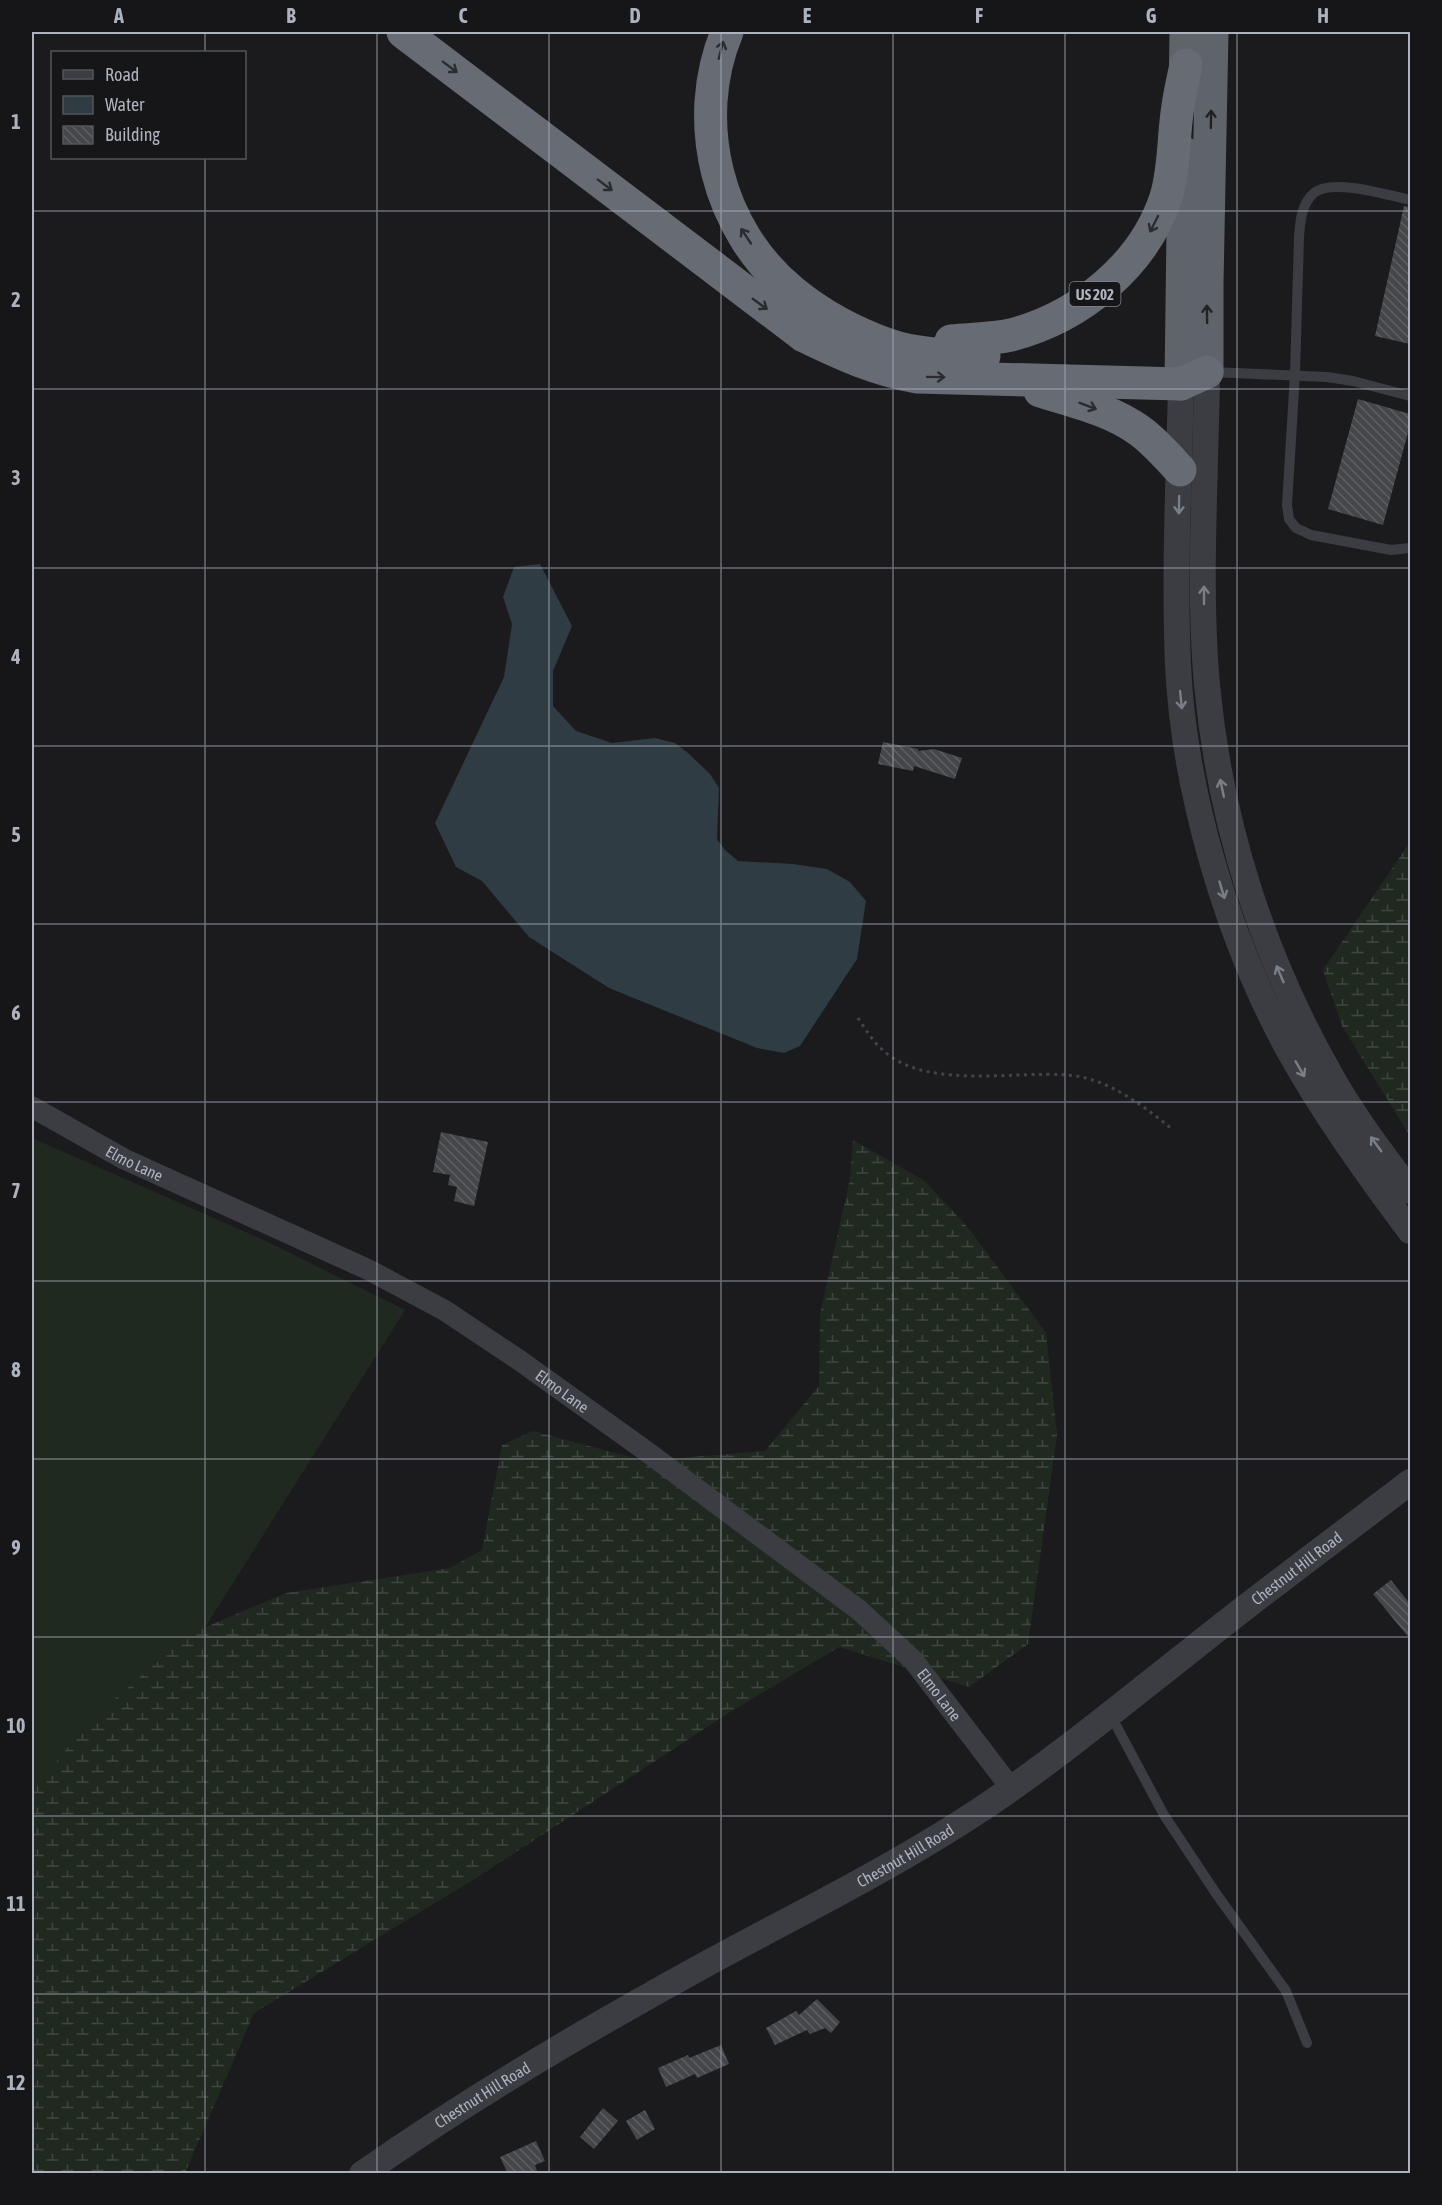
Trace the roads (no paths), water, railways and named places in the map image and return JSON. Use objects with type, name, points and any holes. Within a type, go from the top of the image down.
[{"type":"highway","points":[[403,32],[804,336],[849,358],[890,373],[917,377],[971,378],[1190,372]]},
{"type":"highway","points":[[727,32],[712,88],[710,116],[717,175],[729,208],[743,233],[768,268],[793,292],[831,318],[891,346],[944,355],[1190,372]]},
{"type":"highway","name":"US 202","points":[[851,329],[893,337],[938,341],[1010,335],[1058,317],[1105,286],[1140,249],[1155,224],[1166,196],[1173,167],[1177,108],[1186,65],[1186,32]]},
{"type":"highway","points":[[1190,372],[1206,284],[1212,32]]},
{"type":"highway","points":[[1186,65],[1190,372]]},
{"type":"highway","points":[[971,378],[1032,389],[1114,416],[1138,429],[1156,444],[1179,470]]},
{"type":"street","points":[[1190,372],[1179,470],[1177,622],[1181,704],[1194,786],[1221,889],[1246,957],[1286,1045],[1338,1132],[1410,1231]]},
{"type":"street","points":[[1190,372],[1204,562],[1207,683],[1220,777],[1236,847],[1255,909],[1302,1023],[1361,1123],[1410,1191]]},
{"type":"street","name":"Elmo Lane","points":[[32,1107],[124,1159],[367,1269],[444,1310],[519,1360],[646,1451],[859,1610],[913,1660],[1011,1788]]},
{"type":"street","name":"Chestnut Hill Road","points":[[362,2174],[517,2073],[704,1965],[927,1843],[1011,1788],[1410,1482]]},
{"type":"lane","points":[[1410,200],[1340,187],[1326,188],[1314,193],[1306,203],[1301,217],[1299,237],[1295,374],[1287,505],[1288,519],[1296,528],[1311,535],[1391,550],[1410,548]]},
{"type":"lane","points":[[1190,372],[1295,374],[1353,381],[1410,396]]},
{"type":"lane","points":[[1110,1713],[1164,1815],[1215,1892],[1286,1991],[1307,2043]]},
{"type":"water","points":[[540,564],[572,626],[553,671],[553,706],[576,731],[612,743],[655,738],[675,743],[710,774],[719,788],[717,839],[725,850],[738,861],[793,864],[827,869],[850,882],[866,901],[857,959],[800,1046],[784,1053],[757,1048],[609,988],[529,937],[482,881],[456,867],[435,823],[504,677],[512,624],[503,597],[514,567]]}]
